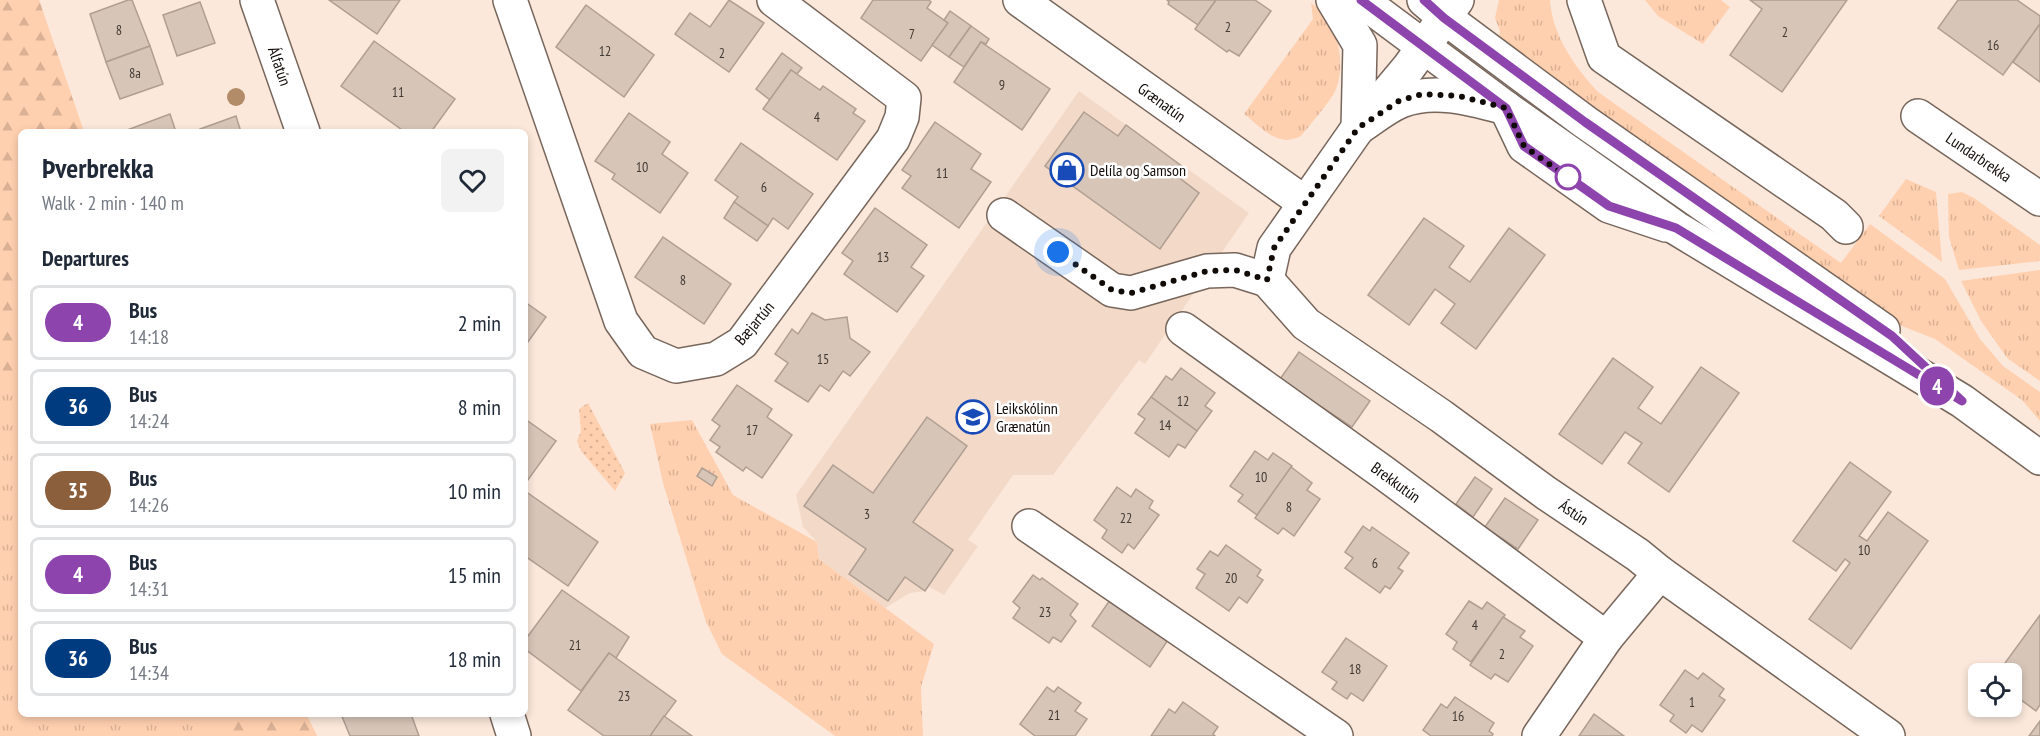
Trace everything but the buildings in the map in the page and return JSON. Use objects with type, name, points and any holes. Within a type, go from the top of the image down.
[{"type":"street","name":"Álfatún","points":[[257,0],[302,129]]},
{"type":"street","name":"Bæjartún","points":[[510,0],[621,321],[643,352],[676,366],[716,359],[742,343],[894,139],[902,117],[904,98],[774,0]]},
{"type":"street","name":"Grænatún","points":[[1020,0],[1305,203]]},
{"type":"street","points":[[1333,0],[1360,45],[1358,128]]},
{"type":"street","points":[[1361,0],[1506,108],[1676,228],[1962,401],[2040,458]]},
{"type":"street","points":[[1584,0],[1604,57],[1834,215],[1846,227]]},
{"type":"street","points":[[1004,214],[1112,290],[1131,293],[1207,271],[1235,270],[1267,280],[1274,248],[1358,128],[1425,46],[1442,6],[1585,122],[1892,336],[1962,401]]},
{"type":"street","points":[[1358,128],[1399,101],[1422,94],[1459,96],[1506,108]]},
{"type":"street","name":"Lundarbrekka","points":[[1918,116],[2040,199]]},
{"type":"street","name":"Ástún","points":[[1267,280],[1306,324],[1638,555],[1659,573],[1888,736]]},
{"type":"street","name":"Brekkutún","points":[[1183,328],[1384,473],[1606,638]]},
{"type":"street","points":[[1029,526],[1336,736]]},
{"type":"street","points":[[1539,736],[1606,638],[1659,573]]},
{"type":"street","points":[[508,717],[514,736]]},
{"type":"shaded area","name":"Leikskólinn Grænatún","points":[[1079,91],[1249,213],[1145,364],[1139,360],[1053,475],[1013,475],[968,540],[978,546],[944,595],[929,587],[925,591],[910,593],[885,608],[819,559],[817,542],[803,527],[796,495]]},
{"type":"green space","points":[[0,0],[39,0],[83,129],[18,129],[18,717],[308,717],[317,736],[0,736]]},
{"type":"green space","points":[[0,0],[39,0],[83,129],[18,129],[18,402],[0,376]]},
{"type":"green space","points":[[1499,0],[1550,0],[1555,26],[1566,50],[1598,92],[1841,263],[1870,224],[1945,279],[1980,339],[2003,366],[2040,392],[2040,421],[2022,400],[1935,339],[1879,317],[1498,45],[1500,31],[1495,18]]},
{"type":"green space","points":[[1645,0],[1721,0],[1730,7],[1703,44],[1658,16]]},
{"type":"green space","points":[[1311,3],[1326,15],[1335,32],[1340,54],[1339,77],[1333,95],[1301,136],[1284,140],[1270,135],[1244,114],[1313,19]]},
{"type":"green space","points":[[1906,179],[1936,192],[1942,262],[1879,216]]},
{"type":"green space","points":[[1962,192],[2040,245],[2040,261],[1959,270],[1949,237],[1948,194]]},
{"type":"green space","points":[[2040,270],[2040,381],[2007,358],[1981,321],[1961,281]]},
{"type":"green space","points":[[588,403],[625,473],[615,491],[581,451],[577,441],[581,431],[579,409]]},
{"type":"green space","points":[[692,420],[733,495],[817,542],[819,559],[934,644],[921,687],[923,736],[835,736],[722,654],[706,622],[663,483],[650,424]]},
{"type":"green space","points":[[206,717],[308,717],[317,736],[215,736]]},
{"type":"bus line","name":"4","points":[[1361,0],[1506,108],[1524,146],[1609,206],[1676,228],[1962,401],[1892,336],[1585,122],[1444,18],[1424,0]]},
{"type":"place","name":"Delíla og Samson","points":[[1067,170]]},
{"type":"place","name":"Leikskólinn Grænatún","points":[[973,417]]},
{"type":"route","points":[[1058,252],[1112,290],[1131,293],[1207,271],[1235,270],[1267,280],[1274,248],[1358,128],[1399,101],[1422,94],[1459,96],[1506,108],[1524,146],[1570,179],[1568,177]]}]
